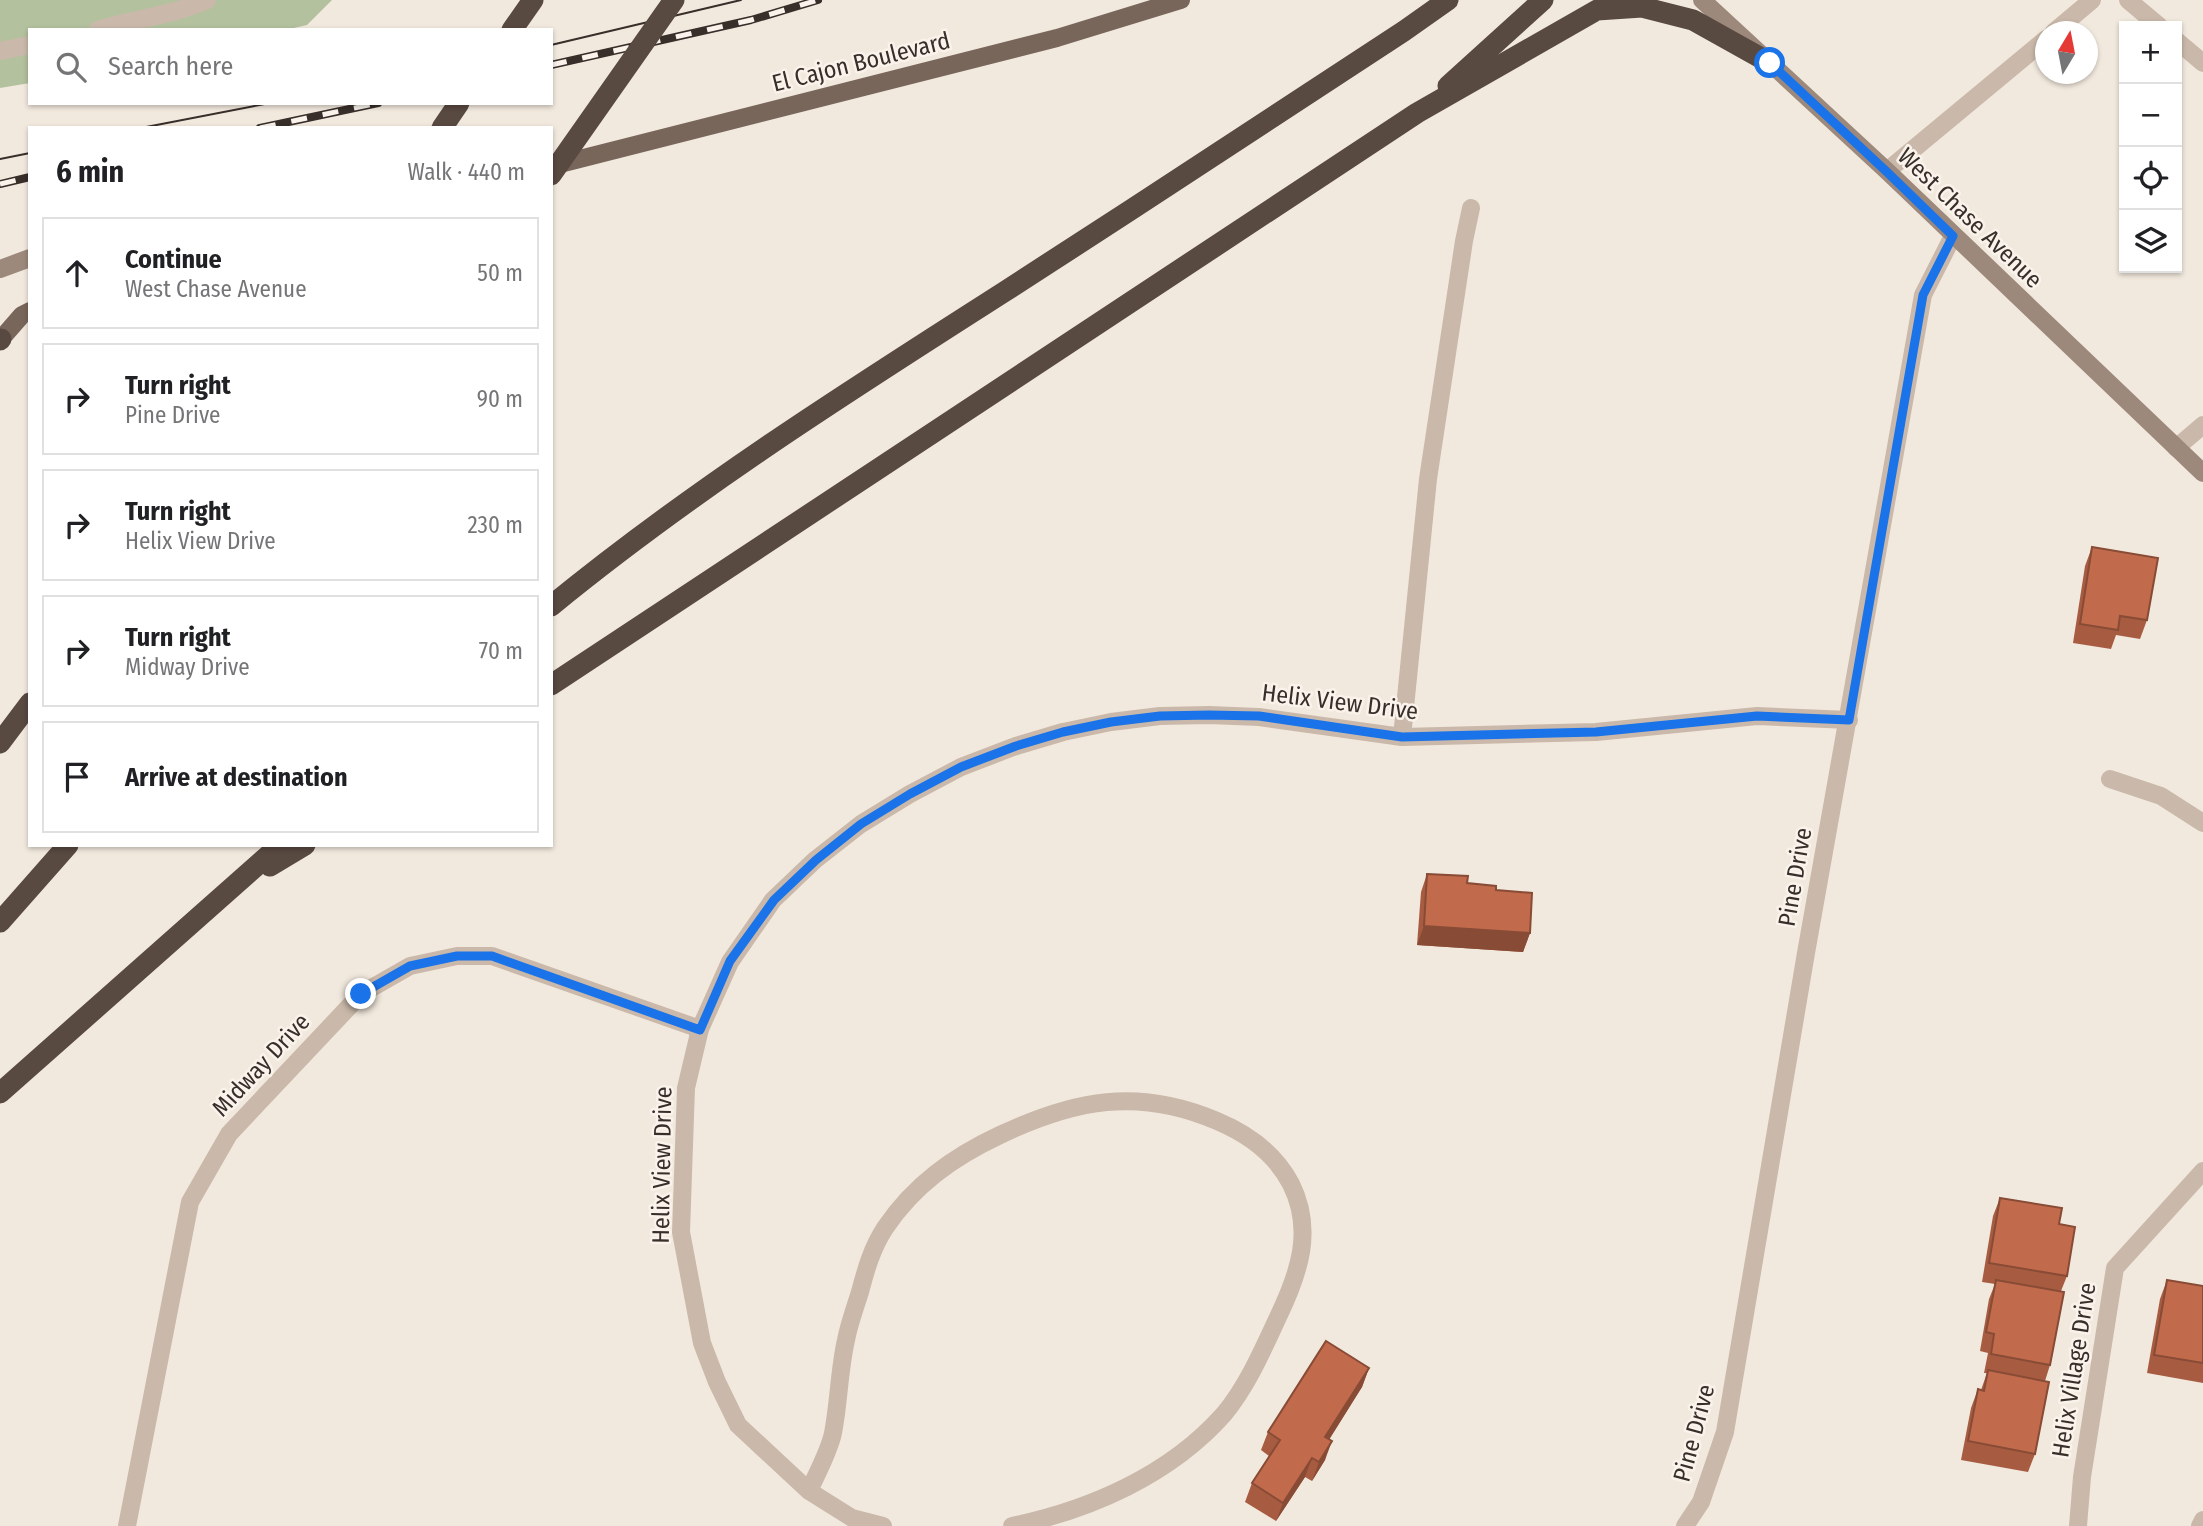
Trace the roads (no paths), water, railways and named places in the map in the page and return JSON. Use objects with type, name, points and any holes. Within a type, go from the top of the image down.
[{"type":"highway","points":[[513,28],[533,0]]},
{"type":"highway","points":[[553,172],[674,0]]},
{"type":"highway","points":[[553,604],[598,567],[722,476],[1448,0]]},
{"type":"highway","points":[[1418,113],[1543,0]]},
{"type":"highway","points":[[553,684],[1418,113],[1597,10],[1642,7],[1693,20],[1770,63]]},
{"type":"highway","points":[[443,126],[458,105]]},
{"type":"highway","points":[[0,743],[28,706]]},
{"type":"highway","points":[[0,922],[66,847]]},
{"type":"highway","points":[[0,1093],[278,847]]},
{"type":"highway","points":[[232,888],[302,847]]},
{"type":"main road","name":"El Cajon Boulevard","points":[[553,165],[1057,38],[1181,0]]},
{"type":"main road","name":"West Chase Avenue","points":[[1702,0],[2203,473]]},
{"type":"main road","points":[[0,269],[28,259]]},
{"type":"main road","points":[[0,340],[22,315],[28,312]]},
{"type":"street","points":[[106,28],[187,9],[207,0]]},
{"type":"street","points":[[2067,21],[2092,0]]},
{"type":"street","points":[[2128,0],[2153,21]]},
{"type":"street","points":[[0,51],[28,45]]},
{"type":"street","points":[[2182,45],[2203,63]]},
{"type":"street","points":[[1887,172],[2035,48]]},
{"type":"street","points":[[1402,737],[1429,479],[1471,208]]},
{"type":"street","name":"Pine Drive","points":[[1685,1526],[1701,1502],[1725,1433],[1806,954],[1923,295],[1953,236]]},
{"type":"street","points":[[2176,448],[2203,425]]},
{"type":"street","name":"Helix View Drive","points":[[883,1526],[852,1518],[809,1491],[738,1425],[702,1343],[681,1232],[686,1088],[700,1030],[730,961],[774,900],[816,860],[861,824],[961,767],[1016,746],[1111,722],[1160,716],[1259,716],[1402,737],[1596,732],[1757,716],[1849,720]]},
{"type":"street","points":[[2110,779],[2161,796],[2203,822]]},
{"type":"street","name":"Midway Drive","points":[[127,1526],[190,1202],[229,1134],[361,994],[410,966],[457,956],[492,956],[700,1030]]},
{"type":"street","points":[[809,1491],[832,1437],[846,1340],[872,1250],[900,1207],[918,1187],[973,1147],[1030,1120],[1084,1104],[1112,1101],[1172,1106],[1210,1118],[1254,1141],[1282,1169],[1292,1186],[1303,1224],[1303,1244],[1294,1283],[1252,1373],[1224,1413],[1185,1450],[1153,1472],[1082,1507],[1012,1526]]},
{"type":"street","name":"Helix Village Drive","points":[[2078,1526],[2082,1477],[2115,1268],[2203,1171]]},
{"type":"street","points":[[2200,1526],[2203,1520]]},
{"type":"tram line","points":[[553,45],[741,0]]},
{"type":"tram line","points":[[151,126],[260,105]]},
{"type":"tram line","points":[[0,159],[28,153]]},
{"type":"railway","points":[[553,65],[751,20],[818,0]]},
{"type":"railway","points":[[269,126],[369,105]]},
{"type":"railway","points":[[0,184],[28,177]]}]
